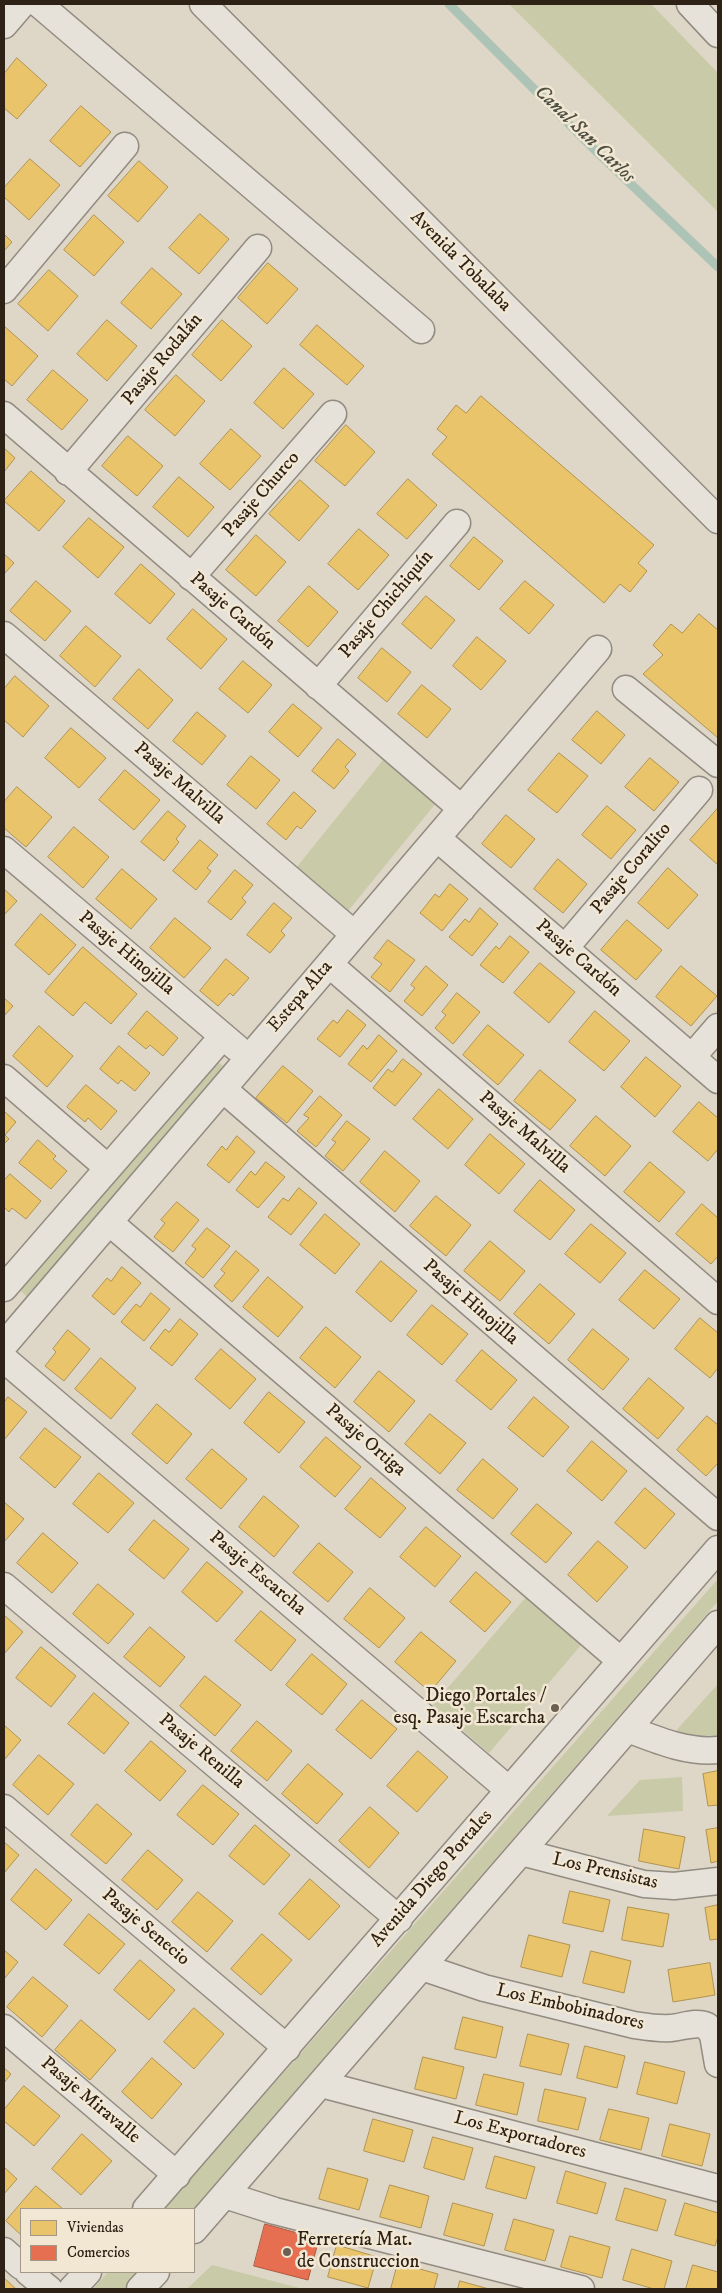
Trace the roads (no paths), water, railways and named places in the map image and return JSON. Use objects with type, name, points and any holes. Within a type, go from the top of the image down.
[{"type":"street","points":[[4,25],[22,4]]},
{"type":"street","points":[[39,4],[421,330]]},
{"type":"street","name":"Avenida Tobalaba","points":[[203,4],[718,520]]},
{"type":"street","points":[[690,4],[718,34]]},
{"type":"street","points":[[4,290],[125,146]]},
{"type":"street","name":"Pasaje Rodalán","points":[[68,472],[258,248]]},
{"type":"street","name":"Pasaje Churco","points":[[191,577],[333,414]]},
{"type":"street","name":"Pasaje Cardón","points":[[4,415],[462,809]]},
{"type":"street","name":"Pasaje Chichiquín","points":[[318,686],[457,523]]},
{"type":"street","name":"Pasaje Malvilla","points":[[4,635],[354,934]]},
{"type":"street","name":"Estepa Alta","points":[[4,1345],[12,1319],[109,1222],[598,649]]},
{"type":"street","points":[[626,689],[718,764]]},
{"type":"street","name":"Pasaje Coralito","points":[[565,948],[700,790]]},
{"type":"street","name":"Pasaje Cardón","points":[[437,838],[718,1080]]},
{"type":"street","name":"Pasaje Hinojilla","points":[[4,850],[249,1058]]},
{"type":"street","name":"Pasaje Malvilla","points":[[329,964],[718,1301]]},
{"type":"street","points":[[692,1057],[718,1027]]},
{"type":"street","points":[[4,1288],[223,1036]]},
{"type":"street","points":[[4,1078],[108,1168]]},
{"type":"street","name":"Pasaje Hinojilla","points":[[223,1089],[718,1517]]},
{"type":"street","name":"Pasaje Ortiga","points":[[109,1222],[621,1661]]},
{"type":"street","name":"Pasaje Escarcha","points":[[4,1359],[509,1790]]},
{"type":"street","name":"Avenida Diego Portales","points":[[147,2208],[718,1548]]},
{"type":"street","name":"Pasaje Renilla","points":[[4,1586],[399,1918]]},
{"type":"street","points":[[195,2229],[718,1624]]},
{"type":"street","points":[[628,1729],[682,1748],[718,1750]]},
{"type":"street","name":"Pasaje Senecio","points":[[4,1808],[287,2048]]},
{"type":"street","name":"Los Prensistas","points":[[522,1852],[644,1884],[674,1886],[718,1881]]},
{"type":"street","name":"Los Embobinadores","points":[[422,1967],[484,1988],[634,2025],[652,2028],[673,2028],[713,2022]]},
{"type":"street","points":[[713,2022],[713,2035],[718,2064]]},
{"type":"street","name":"Pasaje Miravalle","points":[[4,2028],[177,2175]]},
{"type":"street","name":"Los Exportadores","points":[[321,2084],[718,2188]]},
{"type":"street","points":[[225,2195],[275,2211],[581,2289]]},
{"type":"street","points":[[4,2251],[20,2265]]},
{"type":"street","points":[[29,2273],[49,2289]]},
{"type":"street","points":[[72,2289],[87,2273]]},
{"type":"street","points":[[140,2289],[155,2273]]},
{"type":"waterway","name":"Canal San Carlos","points":[[449,4],[596,151],[718,267]]},
{"type":"place","name":"Diego Portales / esq. Pasaje Escarcha","points":[[555,1708]]},
{"type":"place","name":"Ferretería Mat. de Construccion","points":[[287,2252]]}]
